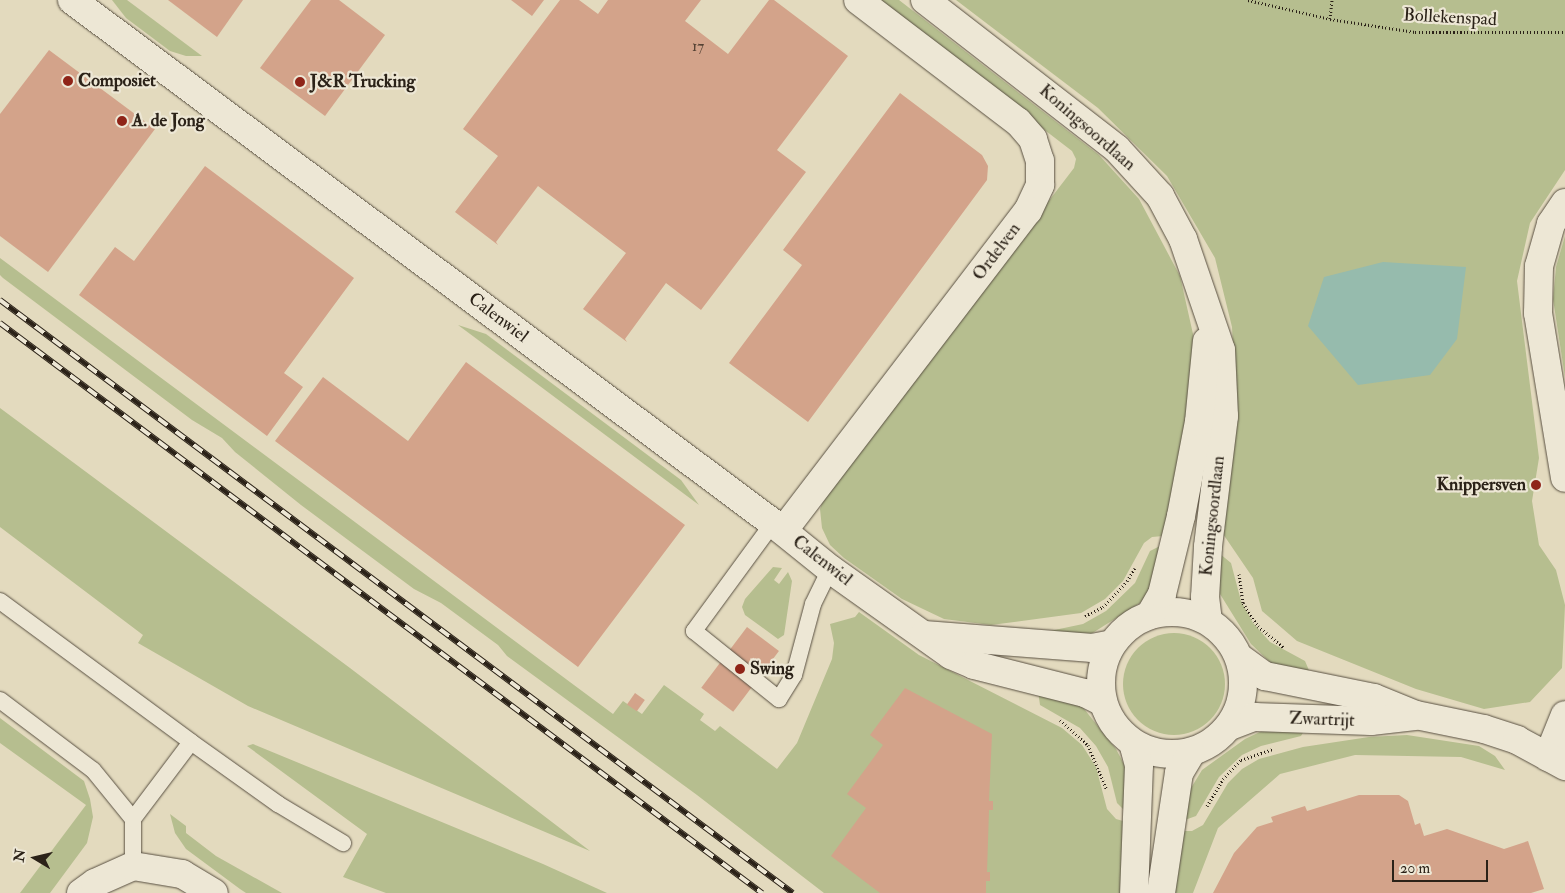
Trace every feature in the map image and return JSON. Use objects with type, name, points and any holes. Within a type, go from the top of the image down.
[{"type":"street","name":"Calenwiel","points":[[72,0],[778,527],[830,569],[951,655],[974,665],[1085,693],[1103,702]]},
{"type":"street","name":"Ordelven","points":[[778,527],[1028,211],[1040,185],[1040,161],[1033,138],[1018,122],[858,0]]},
{"type":"street","name":"Koningsoordlaan","points":[[925,0],[1117,149],[1160,196],[1193,265],[1209,323],[1221,350],[1224,416],[1208,547],[1205,597],[1208,621]]},
{"type":"street","points":[[1565,203],[1551,224],[1538,266],[1538,313],[1565,478]]},
{"type":"street","name":"Koningsoordlaan","points":[[1150,615],[1162,594],[1199,422],[1209,323]]},
{"type":"street","points":[[1180,612],[1208,621],[1222,631],[1240,658],[1244,681],[1242,697],[1230,726],[1219,738],[1191,753],[1171,755],[1151,752],[1132,743],[1119,732],[1103,702],[1102,669],[1112,644],[1136,622],[1150,615],[1180,612]]},
{"type":"street","points":[[924,635],[1092,648],[1112,644]]},
{"type":"street","name":"Zwartrijt","points":[[1240,658],[1265,676],[1374,698],[1416,716],[1484,728],[1517,740],[1557,762]]},
{"type":"street","points":[[1557,762],[1565,715]]},
{"type":"street","name":"Zwartrijt","points":[[1230,726],[1254,717],[1371,722],[1416,716]]},
{"type":"street","points":[[1132,743],[1140,765],[1134,893]]},
{"type":"street","points":[[1161,893],[1180,773],[1191,753]]},
{"type":"street","points":[[81,893],[95,883],[133,866],[182,874],[214,893]]},
{"type":"lane","points":[[778,527],[694,630],[779,699],[794,675],[813,604],[830,569]]},
{"type":"lane","points":[[0,601],[278,804],[343,843]]},
{"type":"lane","points":[[0,700],[93,770],[133,818]]},
{"type":"lane","points":[[133,866],[133,818],[191,742]]},
{"type":"path","name":"Bollekenspad","points":[[1248,0],[1330,19],[1415,32],[1565,32]]},
{"type":"path","points":[[1330,19],[1332,0]]},
{"type":"shaded area","points":[[112,0],[127,0],[202,56],[186,56],[170,51],[126,18]]},
{"type":"shaded area","points":[[875,0],[899,0],[1099,155],[1139,199],[1180,276],[1193,334],[1194,392],[1163,536],[1152,537],[1144,543],[1123,581],[1105,599],[1081,613],[991,625],[944,619],[902,599],[844,558],[830,545],[822,528],[820,509],[826,492],[1074,168],[1076,159],[1072,151]]},
{"type":"shaded area","points":[[956,0],[1565,0],[1565,170],[1530,223],[1517,281],[1539,458],[1532,501],[1539,545],[1556,570],[1565,605],[1562,668],[1530,702],[1484,709],[1416,689],[1297,641],[1262,611],[1253,578],[1221,531],[1237,416],[1232,327],[1215,258],[1167,176],[1098,108]]},
{"type":"shaded area","points":[[1565,236],[1565,377],[1553,299],[1556,267]]},
{"type":"shaded area","points":[[0,258],[613,714],[623,701],[642,714],[664,685],[704,714],[700,720],[715,731],[720,726],[777,769],[797,743],[832,659],[834,643],[830,624],[855,617],[859,612],[919,655],[1062,728],[1082,745],[1096,767],[1107,809],[1116,819],[1130,823],[1127,893],[824,893],[697,795],[507,656],[498,645],[441,603],[414,589],[301,505],[235,452],[222,438],[192,420],[3,278],[0,275]]},
{"type":"shaded area","points":[[1383,262],[1466,267],[1457,339],[1430,375],[1358,385],[1308,326],[1324,277]]},
{"type":"shaded area","points":[[458,325],[486,334],[681,480],[699,505]]},
{"type":"shaded area","points":[[0,408],[350,668],[590,851],[248,706],[138,643],[143,635],[0,527]]},
{"type":"shaded area","points":[[1162,545],[1162,570],[1143,601],[1091,634],[1045,632],[1083,624],[1106,611],[1135,583],[1150,551]]},
{"type":"shaded area","points":[[1219,553],[1231,563],[1241,601],[1253,623],[1270,642],[1305,661],[1311,675],[1271,663],[1251,644],[1220,594]]},
{"type":"shaded area","points":[[773,567],[782,568],[774,580],[779,584],[788,572],[792,581],[784,635],[778,639],[745,615],[742,607],[745,599]]},
{"type":"shaded area","points":[[1174,633],[1193,637],[1210,648],[1221,665],[1225,684],[1221,703],[1210,720],[1193,731],[1174,735],[1155,731],[1138,720],[1127,703],[1123,684],[1127,665],[1138,648],[1155,637]]},
{"type":"shaded area","points":[[1038,691],[1081,705],[1116,749],[1127,770],[1125,811],[1117,803],[1108,767],[1096,746],[1080,728],[1040,705]]},
{"type":"shaded area","points":[[0,718],[84,781],[90,799],[93,817],[87,843],[50,893],[20,893],[86,805],[0,743]]},
{"type":"shaded area","points":[[1264,730],[1304,731],[1301,736],[1261,746],[1242,755],[1219,777],[1196,816],[1182,821],[1188,793],[1202,770],[1245,739]]},
{"type":"shaded area","points":[[1407,735],[1479,746],[1495,756],[1505,770],[1461,757],[1355,755],[1280,774],[1218,828],[1193,893],[1168,893],[1180,831],[1192,831],[1203,825],[1228,783],[1242,769],[1259,759],[1303,747],[1369,737]]},
{"type":"shaded area","points":[[253,744],[543,864],[607,893],[386,893],[343,877],[367,834],[247,746]]},
{"type":"shaded area","points":[[170,814],[186,826],[186,833],[216,856],[282,893],[246,893],[240,889],[186,849],[175,833]]},
{"type":"building","points":[[168,0],[243,0],[217,37]]},
{"type":"building","points":[[311,0],[339,0],[385,35],[325,116],[260,68]]},
{"type":"building","points":[[511,0],[544,0],[532,16]]},
{"type":"building","points":[[560,0],[579,0],[598,14],[608,0],[701,0],[685,21],[728,54],[769,0],[774,0],[848,56],[777,150],[806,172],[701,310],[666,283],[625,339],[627,342],[583,309],[626,253],[538,186],[496,242],[498,245],[455,212],[498,156],[463,129]]},
{"type":"building","points":[[49,50],[155,129],[48,272],[0,236],[0,114]]},
{"type":"building","points":[[900,93],[982,155],[988,166],[987,180],[808,422],[729,363],[802,265],[783,250]]},
{"type":"building","points":[[205,166],[354,278],[284,373],[303,387],[267,436],[79,295],[115,247],[134,261]]},
{"type":"building","points":[[466,362],[685,525],[578,667],[275,441],[323,377],[408,441]]},
{"type":"building","points":[[747,627],[779,651],[733,712],[701,688]]},
{"type":"building","points":[[905,688],[992,734],[989,801],[993,801],[993,810],[989,810],[987,872],[990,872],[990,881],[986,881],[986,893],[880,893],[831,856],[866,808],[847,794],[883,745],[870,735]]},
{"type":"building","points":[[635,693],[645,700],[637,711],[627,704]]},
{"type":"building","points":[[1359,795],[1399,795],[1408,801],[1415,825],[1420,823],[1424,836],[1447,829],[1504,849],[1528,841],[1544,889],[1531,893],[1213,893],[1234,853],[1257,827],[1273,822],[1271,817],[1305,806],[1307,811]]},
{"type":"railway","points":[[0,300],[793,893]]},
{"type":"railway","points":[[0,323],[762,893]]},
{"type":"place","name":"Composiet","points":[[68,81]]},
{"type":"place","name":"J&R Trucking","points":[[300,82]]},
{"type":"place","name":"A. de Jong","points":[[122,121]]},
{"type":"place","name":"Knippersven","points":[[1536,485]]},
{"type":"place","name":"Swing","points":[[740,669]]}]
